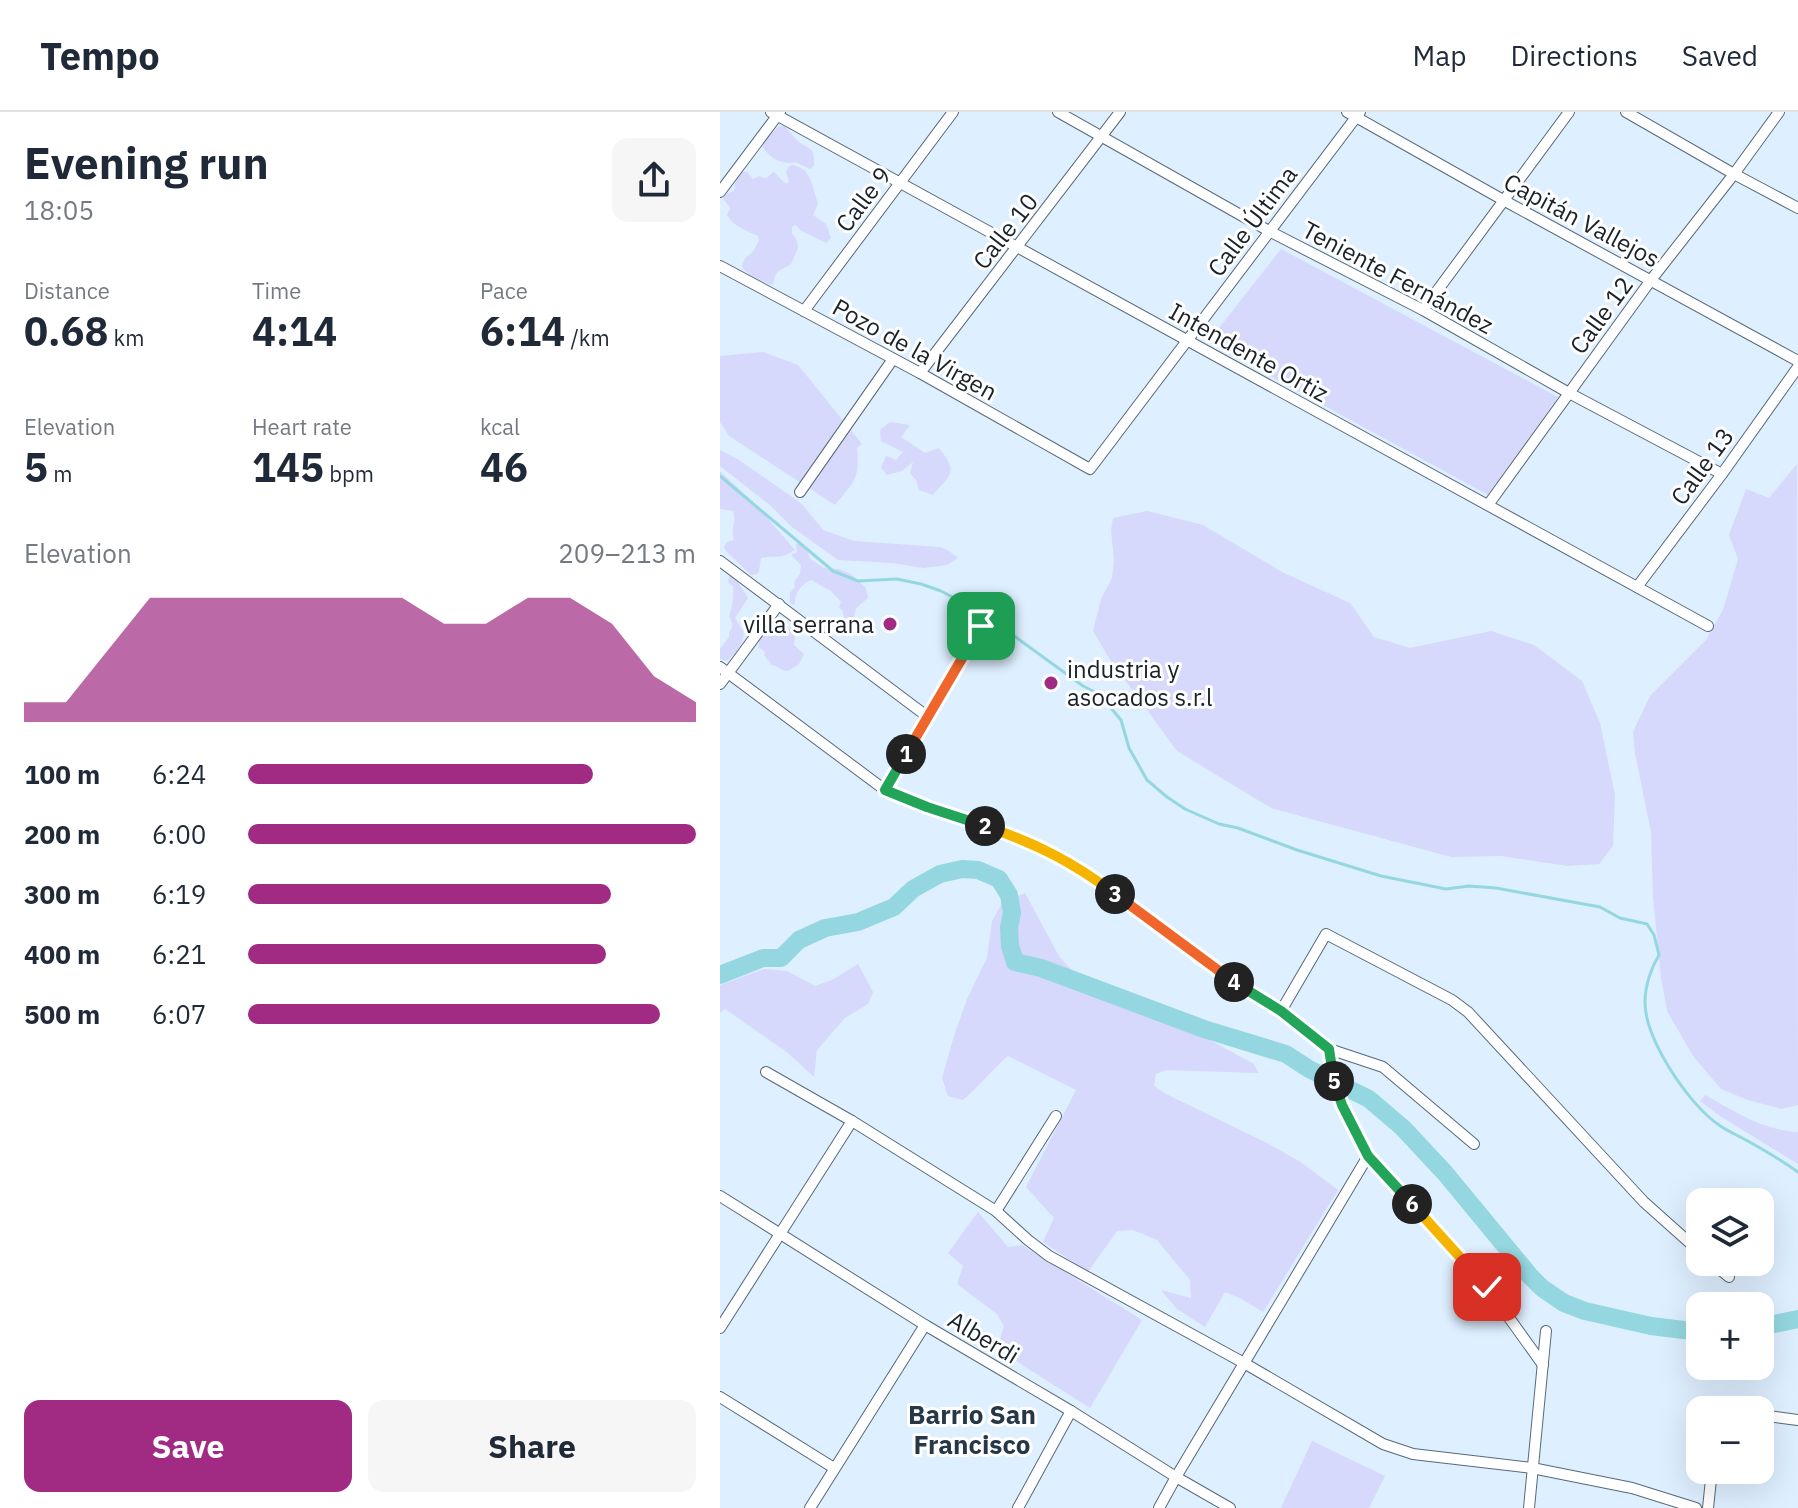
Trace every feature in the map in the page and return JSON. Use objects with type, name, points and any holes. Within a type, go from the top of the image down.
[{"type":"street","name":"Calle 9","points":[[804,311],[953,112]]},
{"type":"street","name":"Teniente Fernández","points":[[1058,112],[1269,231],[1423,310],[1569,393],[1722,474]]},
{"type":"street","name":"Calle 10","points":[[920,373],[1120,112]]},
{"type":"street","points":[[1423,310],[1569,112]]},
{"type":"street","points":[[1626,112],[1798,208]]},
{"type":"street","name":"Calle 12","points":[[1488,505],[1651,280],[1779,112]]},
{"type":"street","name":"Intendente Ortiz","points":[[776,113],[1708,626]]},
{"type":"street","points":[[720,192],[776,113]]},
{"type":"street","name":"Capitán Vallejos","points":[[1355,114],[1505,201],[1798,361]]},
{"type":"street","name":"Calle Última","points":[[1090,469],[1355,114]]},
{"type":"street","name":"Pozo de la Virgen","points":[[720,266],[1090,469]]},
{"type":"street","points":[[800,492],[893,359]]},
{"type":"street","name":"Calle 13","points":[[1637,587],[1798,367]]},
{"type":"street","points":[[720,561],[928,717]]},
{"type":"street","points":[[720,684],[725,670],[779,604]]},
{"type":"street","points":[[885,790],[981,626]]},
{"type":"street","points":[[725,670],[885,790],[1028,841],[1074,864],[1229,979],[1281,1011],[1329,1049],[1383,1067],[1474,1144]]},
{"type":"street","points":[[1281,1011],[1326,934],[1452,1000],[1468,1012],[1644,1202],[1686,1240]]},
{"type":"street","points":[[1329,1049],[1342,1105],[1368,1156],[1487,1287],[1543,1365]]},
{"type":"street","points":[[766,1072],[852,1121],[996,1211],[1049,1256],[1244,1363],[1383,1444],[1413,1454],[1532,1468],[1632,1488],[1696,1508]]},
{"type":"street","points":[[996,1211],[1056,1116]]},
{"type":"street","points":[[720,1328],[852,1121]]},
{"type":"street","points":[[1159,1508],[1368,1156]]},
{"type":"street","name":"Alberdi","points":[[720,1196],[925,1325],[1230,1508]]},
{"type":"street","points":[[810,1508],[925,1325]]},
{"type":"street","points":[[1529,1508],[1546,1331]]},
{"type":"street","points":[[720,1397],[834,1468]]},
{"type":"street","points":[[1018,1508],[1071,1411]]},
{"type":"street","points":[[1774,1417],[1798,1420]]},
{"type":"street","points":[[1708,1508],[1711,1484]]},
{"type":"shaded area","points":[[779,126],[784,126],[811,149],[814,166],[810,169],[795,162],[780,162],[765,150],[763,142]]},
{"type":"shaded area","points":[[789,166],[805,170],[811,181],[818,204],[813,215],[826,224],[831,238],[826,243],[796,225],[792,227],[798,245],[796,252],[791,264],[777,273],[771,285],[744,270],[742,265],[753,252],[758,236],[730,219],[727,215],[730,208],[723,198],[734,191],[736,178],[742,172],[747,172],[753,179],[759,176],[766,178],[774,172],[786,184],[789,182],[786,172]]},
{"type":"shaded area","points":[[1281,249],[1558,397],[1488,495],[1208,342]]},
{"type":"shaded area","points":[[763,352],[798,365],[862,444],[857,448],[858,467],[854,480],[835,505],[729,436],[720,422],[720,356]]},
{"type":"shaded area","points":[[890,422],[910,425],[901,437],[925,453],[939,448],[949,462],[948,477],[933,495],[919,490],[910,473],[913,462],[902,471],[887,475],[881,468],[886,456],[896,460],[903,452],[881,441],[880,430]]},
{"type":"shaded area","points":[[720,450],[802,504],[823,530],[854,541],[940,547],[958,558],[947,565],[923,568],[838,560],[792,527],[771,506],[720,466]]},
{"type":"shaded area","points":[[1797,464],[1798,1105],[1782,1109],[1721,1089],[1693,1056],[1667,1011],[1653,897],[1651,832],[1633,732],[1650,696],[1706,640],[1723,610],[1738,559],[1729,535],[1746,489],[1769,498]]},
{"type":"shaded area","points":[[720,471],[758,507],[795,550],[781,556],[761,558],[757,574],[751,575],[724,547],[734,540],[734,519],[733,511],[720,509]]},
{"type":"shaded area","points":[[1147,511],[1203,525],[1284,573],[1350,603],[1374,637],[1410,648],[1491,631],[1534,645],[1582,681],[1600,723],[1615,795],[1613,846],[1599,864],[1568,866],[1501,856],[1451,857],[1271,808],[1177,751],[1093,631],[1101,599],[1112,578],[1113,518]]},
{"type":"shaded area","points":[[801,543],[810,559],[824,568],[851,574],[866,588],[868,598],[856,608],[853,624],[844,621],[843,611],[839,607],[841,602],[831,591],[811,580],[799,589],[794,605],[790,603],[790,593],[795,587],[801,565],[791,555],[797,552],[796,544]]},
{"type":"shaded area","points":[[729,576],[734,576],[748,598],[735,618],[743,630],[743,639],[727,661],[720,659],[720,649],[729,637],[732,626],[729,616],[733,586],[728,582]]},
{"type":"shaded area","points":[[780,624],[790,629],[795,637],[794,645],[804,654],[799,664],[788,671],[772,665],[765,652],[758,647],[760,637],[771,635],[774,632],[771,632],[772,627],[778,628]]},
{"type":"shaded area","points":[[1025,893],[1059,956],[1073,972],[1101,994],[1184,1026],[1254,1064],[1258,1073],[1166,1070],[1156,1074],[1154,1086],[1299,1161],[1338,1190],[1263,1312],[1225,1292],[1205,1327],[1177,1309],[1161,1290],[1191,1298],[1190,1280],[1157,1240],[1133,1230],[1117,1231],[1088,1272],[1043,1242],[1054,1218],[1026,1187],[1076,1090],[1008,1056],[963,1100],[948,1096],[942,1078],[967,999],[987,958],[992,921],[1002,903]]},
{"type":"shaded area","points":[[858,964],[873,992],[868,1004],[845,1018],[817,1050],[814,1077],[788,1053],[725,1009],[720,1013],[720,985],[764,969],[787,971],[815,986],[832,980]]},
{"type":"shaded area","points":[[1705,1095],[1761,1124],[1798,1132],[1798,1164],[1720,1116],[1700,1101]]},
{"type":"shaded area","points":[[978,1212],[1008,1247],[1022,1245],[1142,1320],[1090,1408],[997,1349],[1004,1326],[997,1314],[957,1284],[963,1266],[948,1253]]},
{"type":"shaded area","points":[[1312,1441],[1385,1476],[1369,1508],[1281,1508]]},
{"type":"waterway","points":[[720,476],[833,571],[858,581],[897,579],[941,591],[984,614],[1083,686],[1099,694],[1121,720],[1129,748],[1147,780],[1185,809],[1219,824],[1381,876],[1446,889],[1469,886],[1496,888],[1600,907],[1620,918],[1647,924],[1654,935],[1659,955],[1646,990],[1647,1017],[1670,1070],[1694,1102],[1719,1125],[1798,1172]]},
{"type":"waterway","points":[[720,975],[763,958],[781,958],[799,940],[825,928],[858,922],[894,907],[913,889],[940,874],[962,869],[978,870],[999,879],[1009,895],[1012,913],[1010,946],[1015,962],[1041,968],[1204,1029],[1286,1054],[1369,1099],[1403,1128],[1445,1173],[1542,1288],[1564,1303],[1585,1311],[1686,1330]]},
{"type":"waterway","points":[[1774,1324],[1798,1319]]},
{"type":"place","name":"villa serrana","points":[[890,624]]},
{"type":"place","name":"industria y asocados s.r.l","points":[[1051,683]]},
{"type":"district","name":"Barrio San Francisco","points":[[972,1429]]},
{"type":"route","points":[[981,626],[885,790],[1028,841],[1074,864],[1229,979],[1281,1011],[1329,1049],[1342,1105],[1368,1156],[1487,1287]]}]
